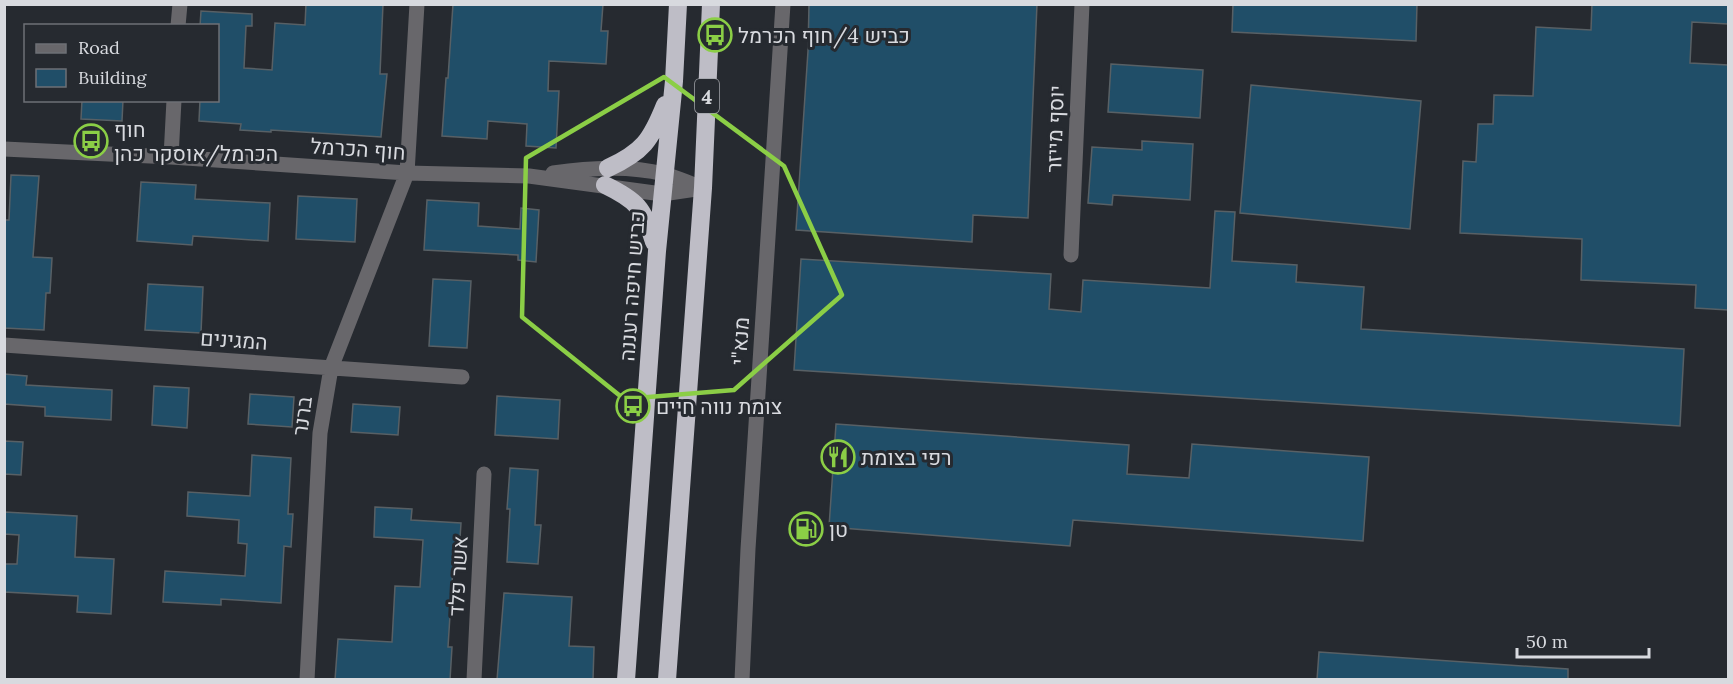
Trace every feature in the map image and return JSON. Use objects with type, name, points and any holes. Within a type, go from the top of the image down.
[{"type":"highway","name":"כביש חיפה רעננה","points":[[626,680],[657,251],[674,81],[678,4]]},
{"type":"highway","name":"4","points":[[667,680],[703,188],[711,4]]},
{"type":"highway","points":[[657,251],[648,221],[636,204],[606,176],[642,147],[656,128],[674,81]]},
{"type":"street","points":[[178,24],[180,4]]},
{"type":"street","name":"ברנר","points":[[307,680],[320,433],[331,368],[407,173],[417,4]]},
{"type":"street","name":"מנא\"י","points":[[742,680],[748,549],[783,4]]},
{"type":"street","name":"יוסף מייזר","points":[[1071,255],[1082,4]]},
{"type":"street","points":[[171,157],[174,102]]},
{"type":"street","name":"חוף הכרמל","points":[[4,149],[171,157],[407,173],[529,176],[664,174],[703,188]]},
{"type":"street","name":"חוף הכרמל","points":[[606,176],[662,194],[703,188]]},
{"type":"street","name":"המגינים","points":[[4,345],[462,377]]},
{"type":"street","name":"אשר פלד","points":[[474,680],[484,474]]},
{"type":"highlighted area","points":[[664,77],[784,166],[842,295],[734,390],[624,399],[522,317],[526,158]]},
{"type":"building","points":[[306,4],[383,4],[380,74],[387,74],[381,137],[240,130],[241,124],[199,121],[200,102],[219,102],[219,24],[200,24],[201,11],[252,14],[252,26],[246,26],[244,68],[272,70],[275,23],[305,25]]},
{"type":"building","points":[[453,4],[603,4],[601,31],[608,31],[606,64],[549,61],[548,91],[559,91],[556,148],[526,146],[527,124],[488,121],[487,139],[442,136]]},
{"type":"building","points":[[809,4],[1037,4],[1028,218],[973,215],[972,242],[796,230]]},
{"type":"building","points":[[1233,4],[1417,4],[1416,41],[1232,32]]},
{"type":"building","points":[[1592,4],[1728,4],[1728,24],[1692,22],[1690,63],[1728,65],[1728,310],[1695,308],[1696,285],[1581,280],[1582,239],[1460,233],[1463,161],[1476,162],[1478,124],[1493,124],[1494,95],[1533,96],[1536,27],[1591,30]]},
{"type":"building","points":[[1111,64],[1203,70],[1200,118],[1108,112]]},
{"type":"building","points":[[1251,85],[1421,101],[1410,229],[1240,213]]},
{"type":"building","points":[[82,102],[123,102],[122,121],[81,119]]},
{"type":"building","points":[[1142,141],[1193,144],[1190,200],[1113,195],[1112,205],[1088,203],[1092,147],[1142,150]]},
{"type":"building","points":[[11,175],[39,176],[33,257],[52,258],[50,293],[46,293],[44,330],[4,328],[4,220],[9,220]]},
{"type":"building","points":[[141,182],[196,185],[195,199],[270,203],[268,241],[193,236],[192,245],[137,241]]},
{"type":"building","points":[[298,196],[357,199],[355,242],[296,239]]},
{"type":"building","points":[[427,200],[479,203],[478,226],[520,229],[521,208],[539,210],[536,262],[518,260],[518,255],[424,250]]},
{"type":"building","points":[[1215,211],[1235,212],[1232,261],[1297,265],[1296,282],[1364,287],[1361,329],[1684,349],[1680,426],[794,370],[801,259],[1051,274],[1049,309],[1081,312],[1083,280],[1210,288]]},
{"type":"building","points":[[433,279],[471,281],[467,348],[429,346]]},
{"type":"building","points":[[148,284],[203,287],[201,333],[145,330]]},
{"type":"building","points":[[4,374],[27,376],[26,385],[112,390],[111,420],[45,416],[45,407],[4,404]]},
{"type":"building","points":[[154,386],[189,388],[187,428],[152,425]]},
{"type":"building","points":[[250,394],[294,397],[292,427],[248,424]]},
{"type":"building","points":[[497,396],[560,400],[558,439],[495,435]]},
{"type":"building","points":[[353,404],[400,407],[398,435],[351,432]]},
{"type":"building","points":[[836,424],[1129,445],[1127,474],[1189,478],[1192,444],[1369,457],[1363,541],[1073,520],[1070,546],[829,527]]},
{"type":"building","points":[[4,441],[23,442],[21,475],[4,474]]},
{"type":"building","points":[[252,455],[291,458],[288,514],[293,514],[291,547],[284,546],[281,603],[221,599],[221,605],[163,602],[165,571],[245,576],[247,544],[238,543],[239,520],[187,516],[188,492],[250,496]]},
{"type":"building","points":[[510,468],[538,470],[535,525],[541,525],[538,564],[507,562]]},
{"type":"building","points":[[375,507],[412,509],[411,520],[461,523],[458,569],[453,568],[448,647],[452,647],[450,680],[335,680],[338,639],[392,642],[395,586],[420,587],[423,540],[374,537]]},
{"type":"building","points":[[4,512],[77,516],[75,557],[114,559],[111,614],[77,612],[78,596],[4,592],[4,564],[17,564],[19,535],[4,534]]},
{"type":"building","points":[[504,593],[572,597],[569,646],[594,647],[593,680],[497,680]]},
{"type":"building","points":[[1319,652],[1568,669],[1568,680],[1317,680]]},
{"type":"place","name":"כביש 4/חוף הכרמל","points":[[715,35]]},
{"type":"place","name":"חוף הכרמל/אוסקר כהן","points":[[91,141]]},
{"type":"place","name":"צומת נווה חיים","points":[[633,406]]},
{"type":"place","name":"רפי בצומת","points":[[838,457]]},
{"type":"place","name":"טן","points":[[806,529]]}]
